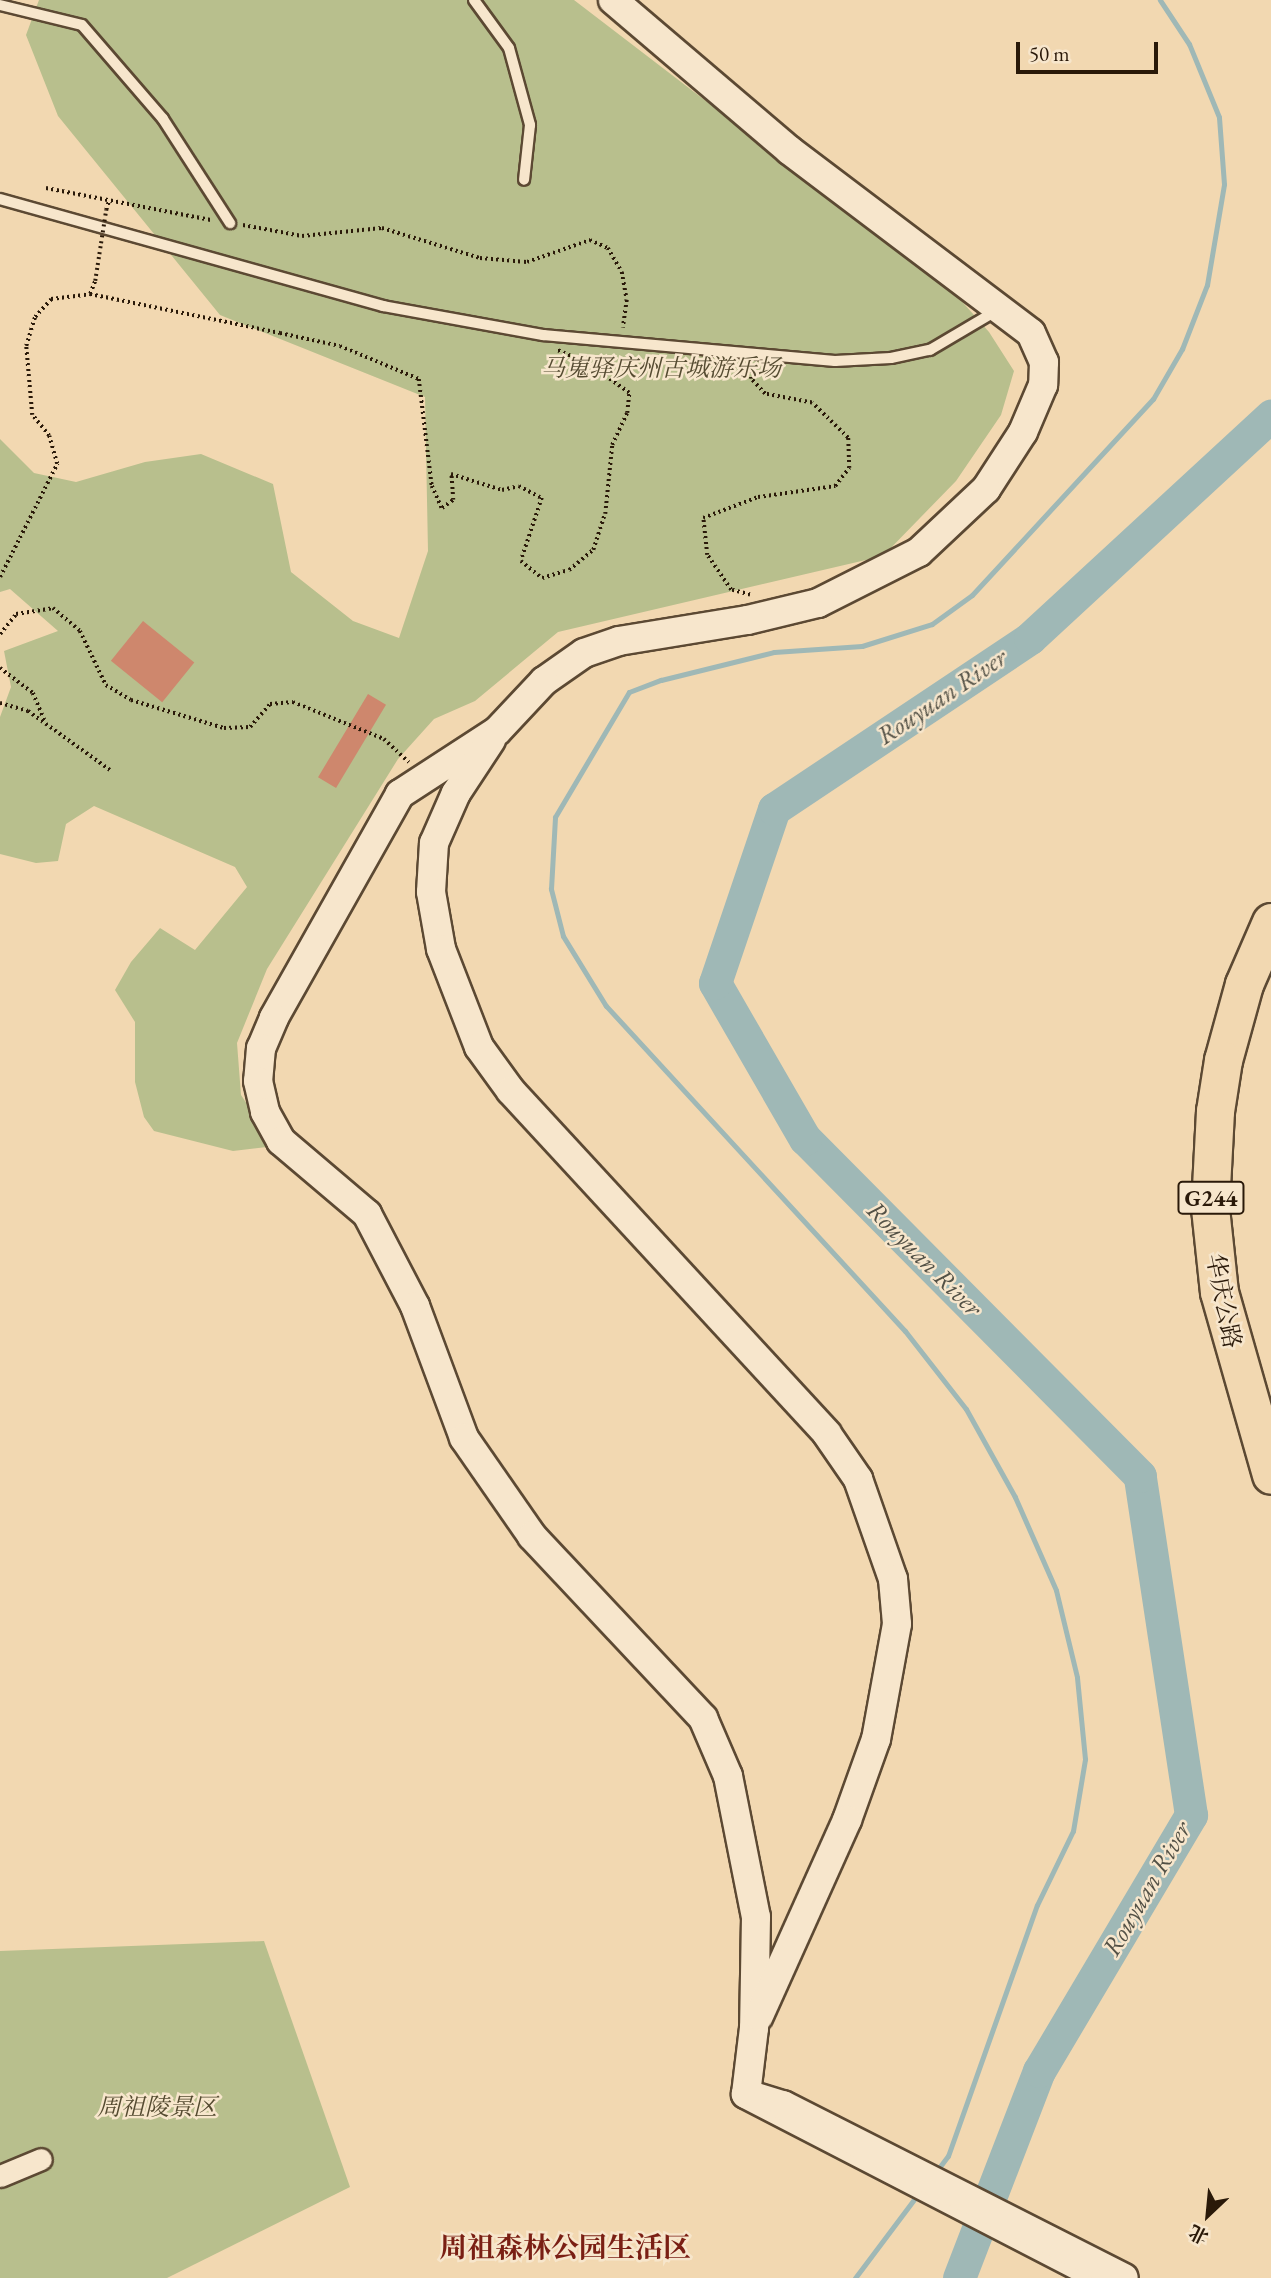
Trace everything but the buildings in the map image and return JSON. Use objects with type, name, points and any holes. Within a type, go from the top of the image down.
[{"type":"highway","name":"华庆公路","points":[[1271,922],[1244,984],[1223,1060],[1215,1111],[1210,1208],[1219,1292],[1271,1475]]},
{"type":"highway","name":"华庆公路","points":[[1271,942],[1252,987],[1232,1062],[1224,1111],[1220,1208],[1228,1290],[1271,1443]]},
{"type":"street","points":[[613,0],[789,150],[1031,333],[1044,362],[1043,385],[1023,432],[986,489],[919,552],[870,580],[818,603],[747,620],[619,641],[584,653],[544,681],[497,731],[456,793],[434,843],[431,892],[441,949],[469,1027],[511,1091],[827,1434],[858,1479],[892,1579],[897,1624],[876,1739],[847,1820],[754,2028]]},
{"type":"street","points":[[497,731],[400,794],[274,1018],[261,1048],[258,1081],[265,1112],[281,1141],[367,1214],[415,1306],[464,1438],[532,1536],[704,1718],[728,1776],[756,1917],[754,2028],[746,2094],[1124,2278]]},
{"type":"street","points":[[781,2109],[1102,2278]]},
{"type":"street","points":[[0,2176],[41,2159]]},
{"type":"lane","points":[[474,0],[509,48],[530,125],[524,180]]},
{"type":"lane","points":[[0,5],[82,25],[163,119],[230,223]]},
{"type":"lane","points":[[0,199],[383,306],[549,335],[750,350],[835,360],[891,359],[930,350],[1001,308]]},
{"type":"path","points":[[46,188],[302,236],[382,228],[481,258],[527,262],[590,240],[608,248],[622,272],[627,300],[621,341]]},
{"type":"path","points":[[90,294],[95,281],[106,210],[110,200]]},
{"type":"path","points":[[0,577],[57,464],[49,436],[32,415],[26,346],[35,317],[51,299],[90,294],[340,346],[419,379],[432,486],[442,508],[453,500],[451,474],[502,490],[519,486],[542,498],[522,561],[542,578],[569,570],[593,550],[605,514],[612,445],[627,413],[629,393],[590,365],[560,355],[549,335]]},
{"type":"path","points":[[750,350],[751,379],[765,394],[812,403],[848,438],[849,468],[835,486],[758,497],[703,518],[707,555],[731,590],[760,598]]},
{"type":"path","points":[[0,634],[16,614],[53,608],[80,631],[106,685],[131,700],[224,728],[250,727],[270,704],[293,702],[384,739],[425,777]]},
{"type":"path","points":[[0,668],[33,694],[46,723]]},
{"type":"path","points":[[0,703],[27,711],[110,770]]},
{"type":"green space","name":"马嵬驿庆州古城游乐场","points":[[39,0],[574,0],[950,288],[989,332],[1014,371],[1001,415],[956,481],[883,556],[558,632],[475,701],[434,719],[398,759],[267,969],[237,1043],[241,1095],[275,1146],[233,1151],[154,1131],[144,1117],[135,1082],[135,1022],[115,990],[131,962],[160,928],[195,950],[247,887],[235,867],[94,806],[66,824],[58,861],[36,863],[0,854],[0,717],[11,687],[4,651],[58,631],[10,589],[0,592],[0,439],[34,473],[76,482],[145,462],[201,454],[273,484],[291,572],[353,621],[399,638],[428,551],[425,397],[220,315],[58,116],[26,35]]},
{"type":"green space","name":"周祖陵景区","points":[[264,1941],[350,2187],[167,2278],[0,2278],[0,1951]]},
{"type":"waterway","points":[[935,2173],[948,2156],[1037,1905],[1073,1831],[1085,1759],[1077,1677],[1056,1590],[1015,1497],[966,1409],[905,1331],[606,1006],[563,936],[551,889],[555,817],[629,692],[661,680],[774,652],[862,646],[932,624],[972,595],[1153,399],[1182,349],[1207,285],[1224,184],[1219,117],[1189,44],[1160,0]]},
{"type":"waterway","name":"Rouyuan River","points":[[959,2278],[1039,2071],[1191,1815],[1140,1476],[805,1139],[715,983],[774,809],[1030,638],[1271,416]]},
{"type":"waterway","points":[[855,2278],[918,2194]]},
{"type":"district","name":"周祖森林公园生活区","points":[[565,2247]]}]
